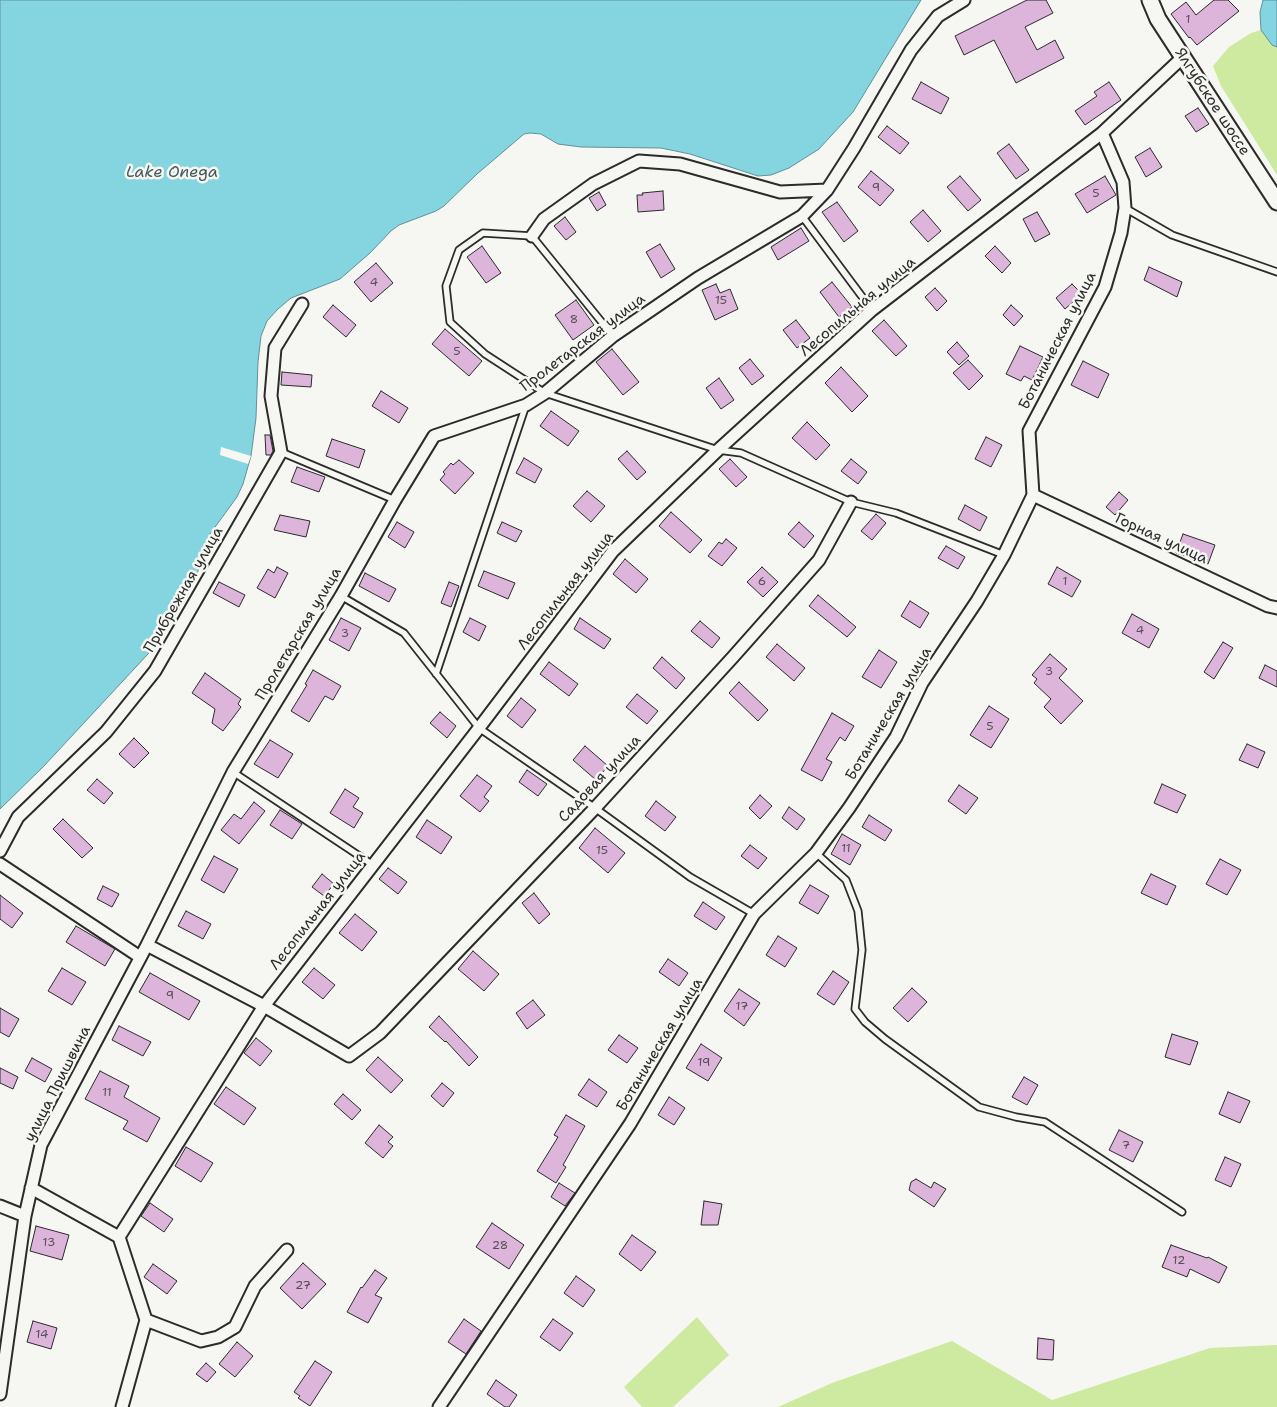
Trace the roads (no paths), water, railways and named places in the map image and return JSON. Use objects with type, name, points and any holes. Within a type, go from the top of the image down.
[{"type":"street","name":"Пролетарская улица","points":[[146,945],[233,772],[341,596],[395,500],[434,436],[526,406],[613,336],[698,278],[802,216],[827,190],[854,148],[911,50],[938,16],[964,0]]},
{"type":"street","name":"Ялгубское шоссе","points":[[1150,0],[1158,19],[1277,202]]},
{"type":"street","name":"Лесопильная улица","points":[[119,1237],[264,1006],[613,551],[718,450],[872,310],[1102,134],[1183,57]]},
{"type":"street","name":"Ботаническая улица","points":[[439,1407],[630,1124],[754,914],[816,852],[850,808],[896,737],[922,683],[977,601],[1004,555],[1033,495],[1029,431],[1105,287],[1121,233],[1125,208],[1123,182],[1102,134]]},
{"type":"street","points":[[532,236],[544,219],[593,184],[639,161],[680,164],[780,192],[827,190]]},
{"type":"street","points":[[281,452],[271,396],[275,348],[302,304]]},
{"type":"street","name":"Прибрежная улица","points":[[0,851],[18,817],[106,732],[155,671],[281,452]]},
{"type":"street","name":"Горная улица","points":[[1033,495],[1268,606],[1277,608]]},
{"type":"street","name":"Садовая улица","points":[[264,1006],[349,1056],[380,1033],[595,808],[733,657],[819,560],[851,502]]},
{"type":"street","points":[[0,864],[140,957]]},
{"type":"street","points":[[146,945],[264,1006]]},
{"type":"street","name":"улица Пришвина","points":[[0,1394],[25,1216],[41,1145],[146,945]]},
{"type":"street","points":[[31,1188],[119,1237],[146,1320],[122,1407]]},
{"type":"street","points":[[0,1206],[25,1216]]},
{"type":"street","points":[[146,1320],[201,1341],[218,1337],[235,1327],[255,1286],[288,1250]]},
{"type":"lane","points":[[1125,208],[1172,235],[1277,272]]},
{"type":"lane","points":[[802,216],[872,310]]},
{"type":"lane","points":[[613,336],[532,236],[483,233],[459,250],[446,286],[450,322],[485,354],[544,393],[718,450],[741,453],[851,502],[896,512],[1004,555]]},
{"type":"lane","points":[[436,674],[526,406]]},
{"type":"lane","points":[[281,452],[395,500]]},
{"type":"lane","points":[[341,596],[404,633],[479,728],[595,808],[690,878],[754,914]]},
{"type":"lane","points":[[233,772],[372,865]]},
{"type":"lane","points":[[816,852],[846,880],[858,911],[862,950],[855,1009],[865,1022],[885,1039],[979,1106],[1016,1117],[1045,1122],[1182,1212]]},
{"type":"water","name":"Lake Onega","points":[[0,0],[921,0],[853,112],[819,149],[789,168],[771,175],[758,176],[690,154],[661,148],[581,147],[558,144],[541,134],[524,134],[477,174],[444,206],[399,225],[340,279],[291,298],[278,309],[267,321],[261,336],[256,418],[251,456],[243,484],[237,497],[210,534],[195,580],[187,595],[168,627],[148,654],[43,767],[0,809]]},
{"type":"water","points":[[1263,0],[1277,0],[1277,47],[1272,45],[1261,30],[1260,12]]}]
